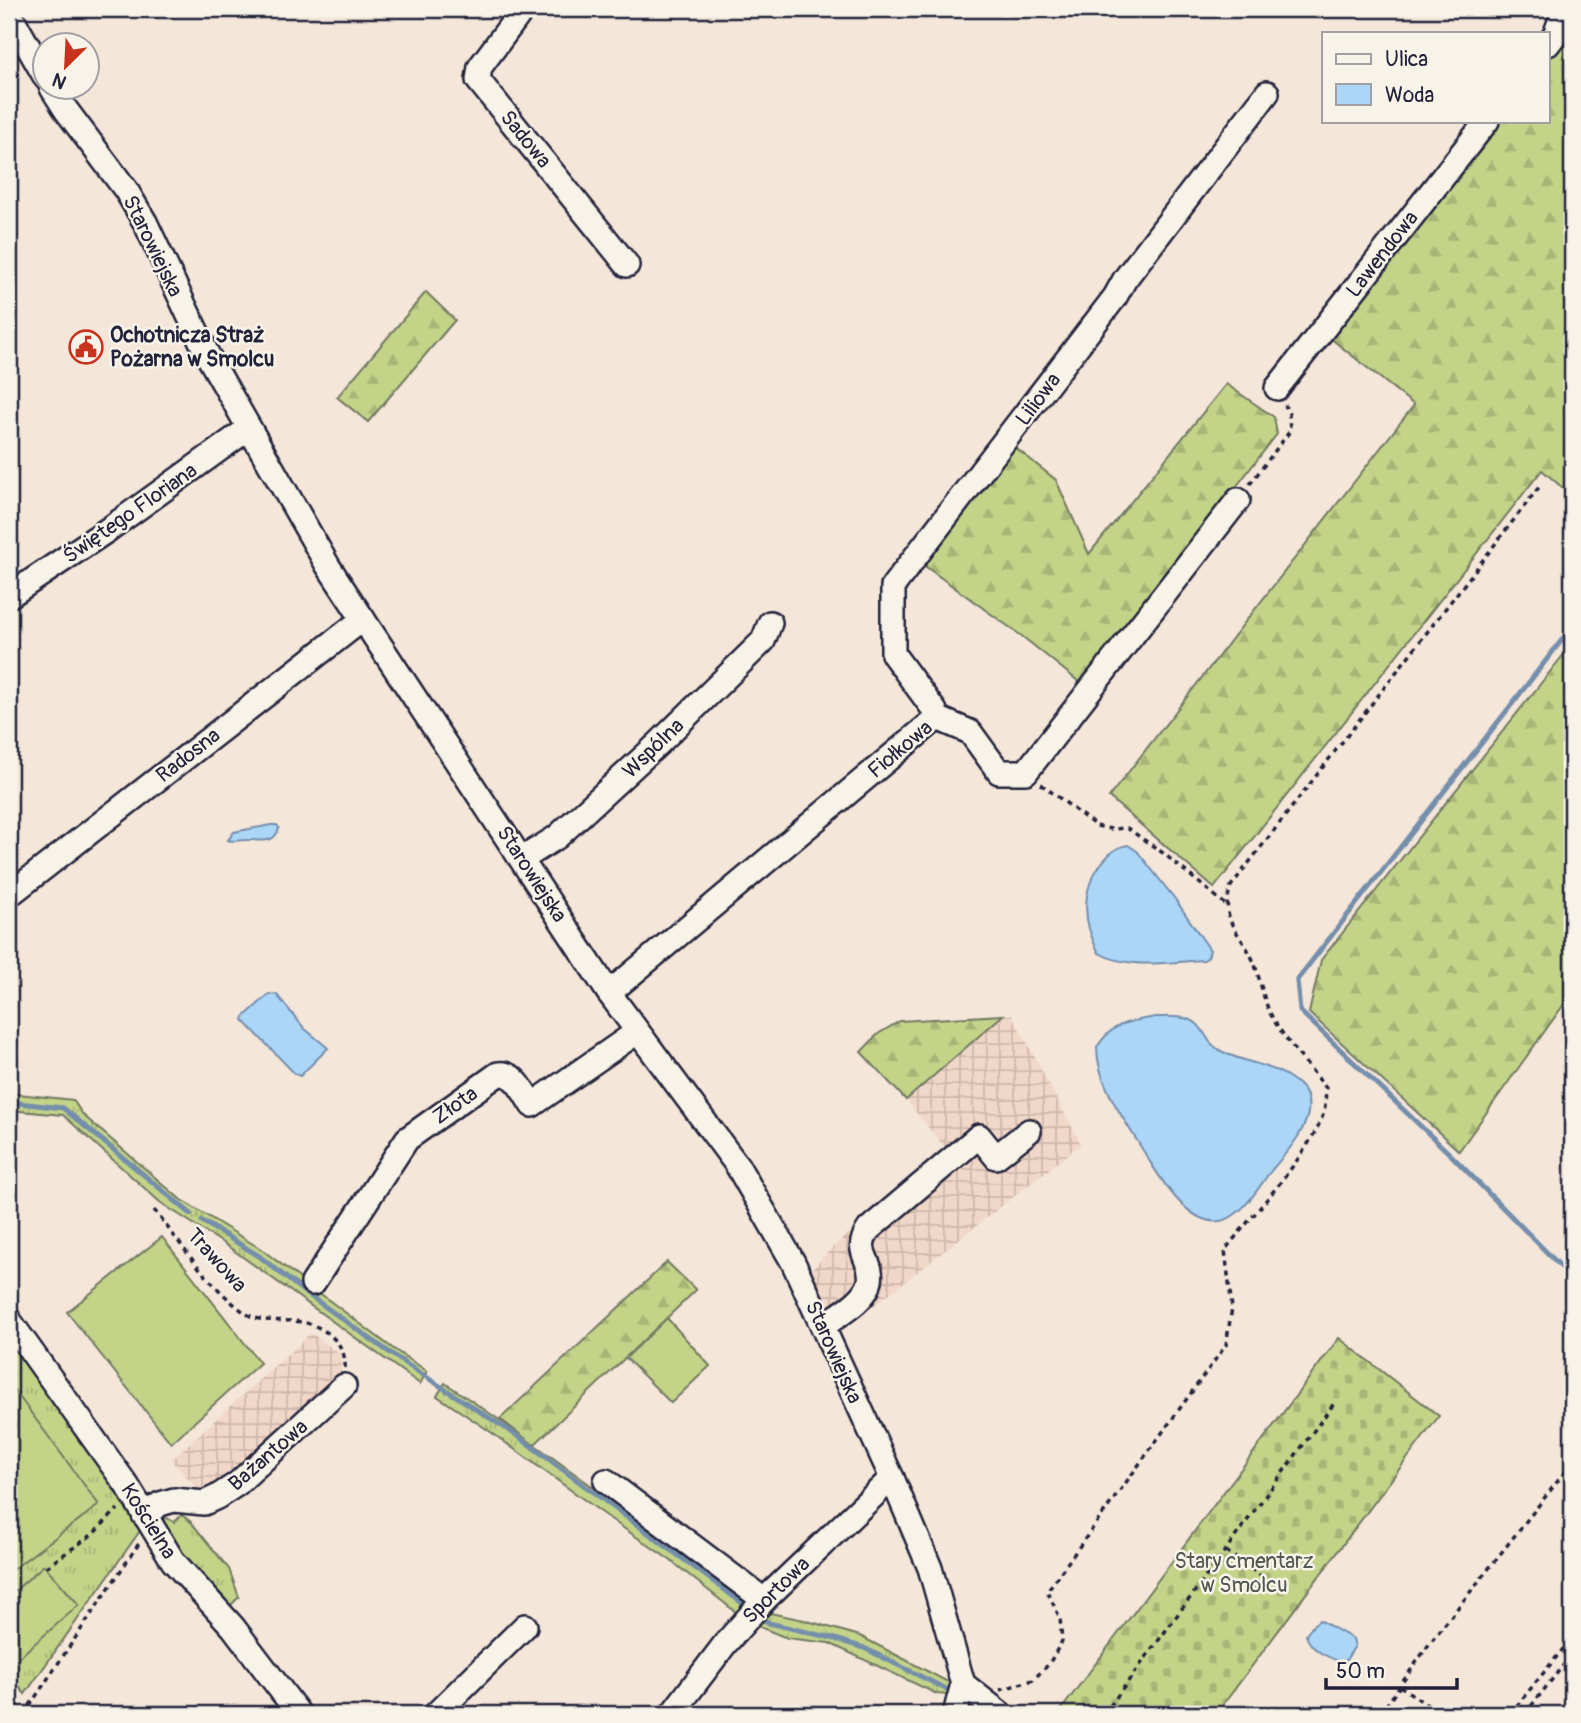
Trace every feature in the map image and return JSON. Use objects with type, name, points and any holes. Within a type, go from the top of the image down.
[{"type":"street","name":"Sadowa","points":[[523,9],[480,67],[478,80],[627,265]]},
{"type":"street","points":[[1550,41],[1565,9]]},
{"type":"street","points":[[9,13],[32,53]]},
{"type":"street","name":"Liliowa","points":[[937,718],[936,710],[893,654],[893,586],[1115,297],[1125,279],[1267,93]]},
{"type":"street","name":"Starowiejska","points":[[62,102],[133,201],[208,356],[328,566],[609,993],[737,1165],[793,1262],[930,1568],[962,1684],[955,1714]]},
{"type":"street","name":"Lawendowa","points":[[1277,388],[1486,122]]},
{"type":"street","name":"Świętego Floriana","points":[[9,596],[109,529],[249,428]]},
{"type":"street","points":[[1026,772],[1238,500]]},
{"type":"street","name":"Radosna","points":[[13,892],[363,619]]},
{"type":"street","name":"Wspólna","points":[[522,859],[557,837],[658,744],[763,641],[770,623]]},
{"type":"street","name":"Fiołkowa","points":[[609,993],[937,718],[970,732],[999,772],[1026,772]]},
{"type":"street","name":"Złota","points":[[313,1283],[407,1139],[504,1072],[511,1075],[533,1105],[637,1032]]},
{"type":"street","points":[[823,1326],[860,1298],[870,1283],[870,1271],[861,1248],[863,1237],[869,1229],[979,1136],[996,1157],[1029,1131]]},
{"type":"street","name":"Kościelna","points":[[9,1321],[132,1495],[173,1561],[233,1627],[299,1714]]},
{"type":"street","name":"Bażantowa","points":[[147,1521],[160,1504],[174,1500],[204,1503],[218,1497],[266,1458],[344,1386]]},
{"type":"street","name":"Sportowa","points":[[672,1714],[725,1644],[764,1600],[892,1478]]},
{"type":"street","points":[[606,1480],[764,1600]]},
{"type":"street","points":[[436,1714],[526,1626]]},
{"type":"street","points":[[962,1684],[1001,1714]]},
{"type":"path","points":[[1238,500],[1290,431],[1289,414],[1277,388]]},
{"type":"path","points":[[1225,904],[1231,886],[1540,486]]},
{"type":"path","points":[[982,1700],[991,1693],[1032,1680],[1049,1664],[1062,1641],[1060,1618],[1047,1591],[1226,1345],[1232,1308],[1225,1250],[1312,1136],[1324,1112],[1326,1088],[1270,1013],[1253,959],[1231,924],[1225,904],[1163,853],[1127,828],[1096,826],[1026,772]]},
{"type":"path","name":"Trawowa","points":[[154,1210],[214,1284],[247,1315],[260,1319],[300,1320],[320,1327],[341,1345],[346,1363],[344,1386]]},
{"type":"path","points":[[1104,1714],[1335,1402]]},
{"type":"path","points":[[1380,1714],[1430,1643],[1572,1463]]},
{"type":"path","points":[[46,1566],[93,1534],[132,1495]]},
{"type":"path","points":[[24,1714],[147,1521]]},
{"type":"path","points":[[1226,1550],[1283,1592]]},
{"type":"path","points":[[1510,1714],[1572,1638]]},
{"type":"path","points":[[1525,1714],[1572,1654]]},
{"type":"path","points":[[1400,1686],[1440,1714]]},
{"type":"shaded area","points":[[1003,1015],[1012,1015],[1081,1144],[839,1333],[811,1270],[832,1248],[946,1149],[906,1100]]},
{"type":"shaded area","points":[[311,1333],[340,1354],[341,1371],[203,1495],[171,1460]]},
{"type":"green space","points":[[1572,9],[1572,496],[1542,470],[1214,888],[1109,797],[1414,405],[1329,337],[1496,122],[1550,122],[1550,52],[1560,39]]},
{"type":"green space","points":[[426,292],[455,320],[368,422],[337,397]]},
{"type":"green space","points":[[1226,384],[1274,417],[1277,434],[1083,685],[1023,637],[922,564],[1013,446],[1056,480],[1089,554]]},
{"type":"green space","points":[[1572,644],[1572,993],[1459,1151],[1309,1013],[1321,960]]},
{"type":"green space","points":[[1003,1015],[906,1100],[861,1052],[878,1034],[900,1021]]},
{"type":"green space","points":[[9,1093],[73,1100],[83,1115],[180,1199],[261,1249],[427,1371],[420,1384],[226,1245],[161,1203],[63,1115],[9,1110]]},
{"type":"green space","points":[[162,1237],[260,1363],[171,1443],[67,1312]]},
{"type":"green space","points":[[667,1262],[696,1290],[534,1445],[500,1419]]},
{"type":"green space","points":[[667,1318],[710,1366],[671,1403],[626,1358]]},
{"type":"green space","points":[[9,1337],[117,1485],[115,1492],[142,1528],[25,1694],[9,1675]]},
{"type":"green space","name":"Stary cmentarz w Smolcu","points":[[1339,1338],[1439,1416],[1216,1714],[1058,1714]]},
{"type":"green space","points":[[9,1383],[99,1505],[9,1572]]},
{"type":"green space","points":[[445,1383],[560,1463],[748,1604],[737,1613],[670,1560],[437,1396]]},
{"type":"green space","points":[[182,1515],[191,1522],[229,1569],[239,1597],[225,1611],[198,1585],[159,1519],[167,1518],[174,1522]]},
{"type":"green space","points":[[44,1565],[79,1605],[10,1665],[9,1596]]},
{"type":"green space","points":[[770,1613],[860,1636],[952,1682],[948,1695],[937,1694],[829,1643],[787,1638],[755,1625]]},
{"type":"water","points":[[277,825],[279,828],[277,834],[270,839],[228,840],[234,832]]},
{"type":"water","points":[[1128,845],[1137,851],[1175,899],[1210,950],[1204,960],[1136,963],[1123,962],[1099,953],[1087,919],[1087,896],[1094,874],[1101,864],[1116,849]]},
{"type":"water","points":[[269,994],[277,995],[304,1028],[328,1048],[300,1076],[243,1020]]},
{"type":"water","points":[[1156,1017],[1177,1017],[1193,1021],[1216,1048],[1231,1056],[1284,1074],[1302,1088],[1307,1097],[1306,1121],[1293,1143],[1245,1206],[1220,1221],[1207,1220],[1194,1214],[1171,1193],[1123,1118],[1102,1076],[1097,1047],[1109,1032],[1122,1024]]},
{"type":"water","points":[[1320,1620],[1353,1639],[1355,1646],[1344,1663],[1321,1653],[1308,1641],[1306,1635]]},
{"type":"waterway","points":[[1572,627],[1297,980],[1300,1011],[1453,1157],[1572,1278]]},
{"type":"waterway","points":[[9,1102],[63,1108],[191,1214]]},
{"type":"waterway","points":[[202,1221],[259,1256],[303,1291],[403,1362],[519,1437],[745,1605]]},
{"type":"waterway","points":[[763,1619],[769,1623],[864,1648],[946,1689]]},
{"type":"place","name":"Ochotnicza Straż Pożarna w Smolcu","points":[[86,347]]}]
